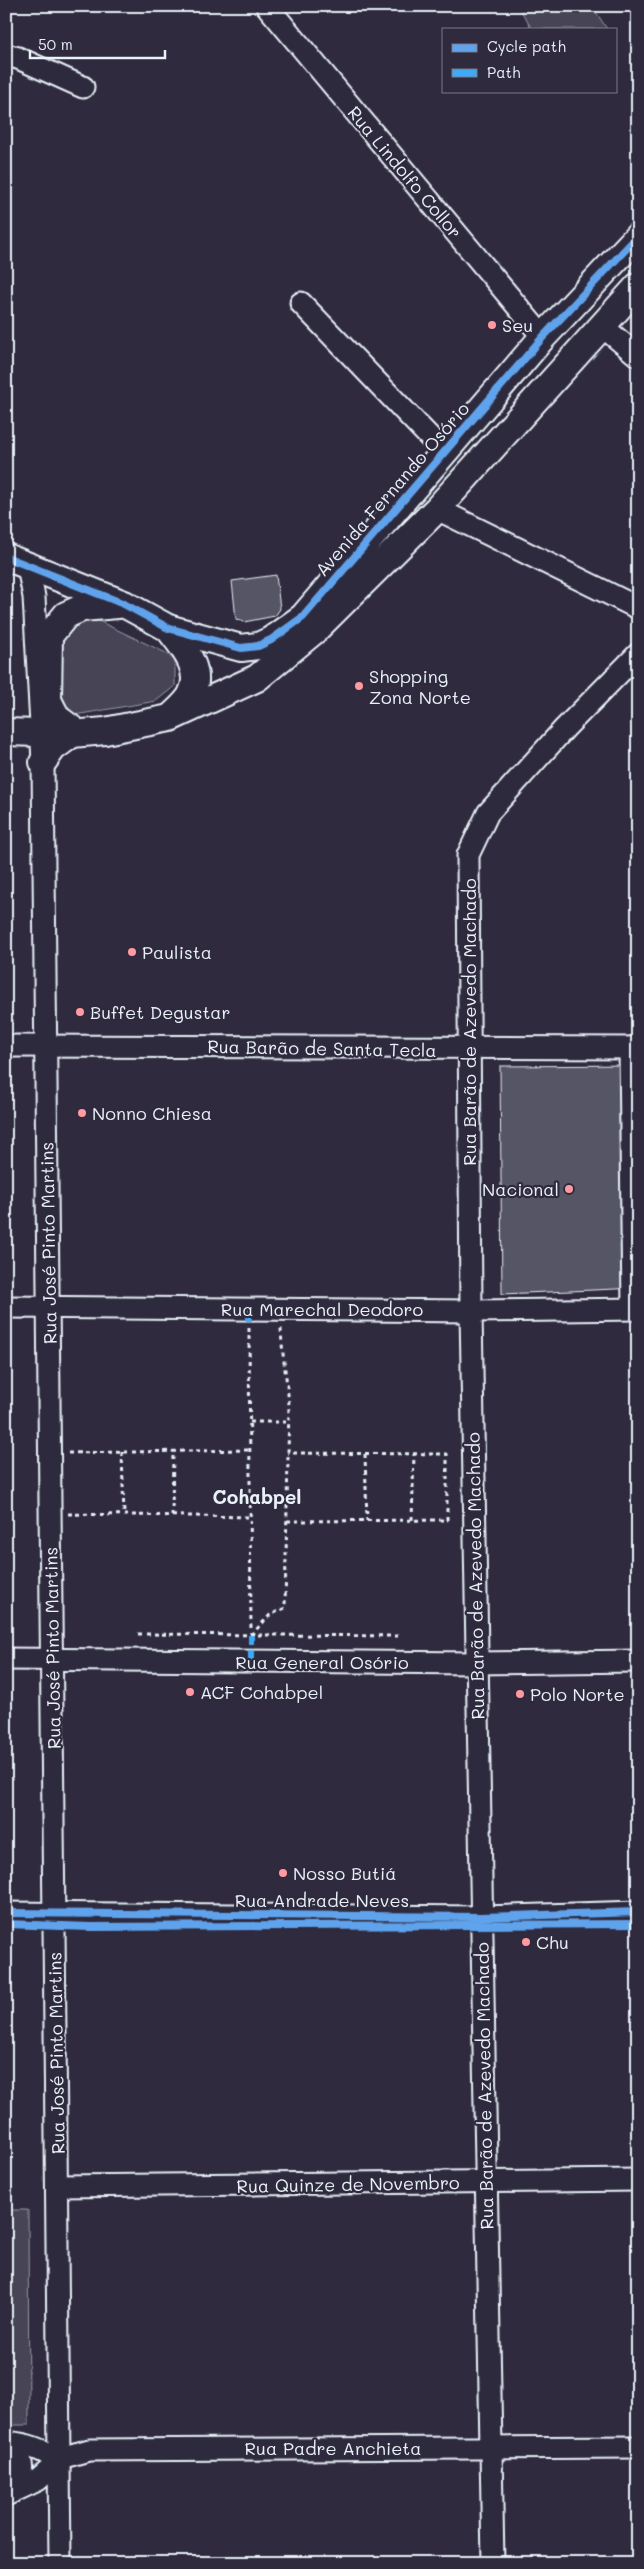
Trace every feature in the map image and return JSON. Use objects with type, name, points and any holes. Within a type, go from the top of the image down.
[{"type":"main road","name":"Avenida Fernando Osório","points":[[17,562],[124,604],[168,628],[241,648],[258,646],[271,640],[303,616],[543,337],[638,236]]},
{"type":"main road","points":[[6,732],[74,733],[105,731],[170,718],[257,678],[314,631],[437,509],[638,286]]},
{"type":"main road","points":[[74,733],[57,718],[48,700],[49,636],[66,615],[82,608],[124,604]]},
{"type":"main road","points":[[168,628],[187,653],[196,677],[190,696],[170,718]]},
{"type":"main road","points":[[44,762],[53,748],[74,733]]},
{"type":"street","name":"Rua Lindolfo Collor","points":[[267,6],[543,337]]},
{"type":"street","points":[[6,55],[18,58],[83,87]]},
{"type":"street","points":[[301,303],[444,452]]},
{"type":"street","points":[[602,326],[638,356]]},
{"type":"street","points":[[437,509],[638,608]]},
{"type":"street","name":"Rua José Pinto Martins","points":[[17,562],[34,597],[44,762],[58,2186],[57,2462],[60,2563]]},
{"type":"street","name":"Rua Barão de Azevedo Machado","points":[[493,2563],[476,1663],[468,1049],[468,855],[488,813],[565,728],[638,654]]},
{"type":"street","name":"Rua Barão de Santa Tecla","points":[[6,1046],[468,1049],[634,1048]]},
{"type":"street","points":[[634,1048],[635,1309]]},
{"type":"street","name":"Rua Marechal Deodoro","points":[[6,1308],[471,1311],[635,1309]]},
{"type":"street","name":"Rua General Osório","points":[[6,1659],[476,1663],[638,1661]]},
{"type":"street","name":"Rua Andrade Neves","points":[[6,1913],[481,1917],[638,1912]]},
{"type":"street","name":"Rua Quinze de Novembro","points":[[58,2186],[638,2180]]},
{"type":"street","points":[[7,2442],[34,2448],[48,2454],[57,2462]]},
{"type":"street","points":[[7,2442],[20,2460],[23,2474],[18,2484],[7,2494]]},
{"type":"street","name":"Rua Padre Anchieta","points":[[7,2494],[38,2480],[57,2462],[74,2453],[90,2450],[638,2446]]},
{"type":"path","points":[[250,1327],[251,1635]]},
{"type":"path","points":[[251,1635],[270,1615],[285,1608],[288,1422],[281,1327]]},
{"type":"path","points":[[250,1422],[288,1422]]},
{"type":"path","points":[[68,1453],[250,1450]]},
{"type":"path","points":[[172,1516],[173,1451]]},
{"type":"path","points":[[122,1452],[124,1516]]},
{"type":"path","points":[[287,1521],[447,1520],[447,1454],[288,1453]]},
{"type":"path","points":[[365,1454],[367,1520]]},
{"type":"path","points":[[412,1520],[414,1454]]},
{"type":"path","points":[[68,1515],[251,1517]]},
{"type":"path","points":[[138,1634],[402,1636]]},
{"type":"shaded area","points":[[518,6],[592,6],[606,28],[531,28]]},
{"type":"shaded area","points":[[88,616],[166,653],[175,661],[175,686],[156,701],[75,715],[62,702],[60,631]]},
{"type":"shaded area","points":[[6,2210],[28,2210],[29,2425],[6,2425]]},
{"type":"building","points":[[276,575],[280,609],[275,616],[244,622],[236,619],[232,581]]},
{"type":"building","name":"Nacional","points":[[637,1065],[638,1288],[502,1294],[500,1066]]},
{"type":"marked path","points":[[249,1309],[249,1327]]},
{"type":"marked path","points":[[251,1635],[251,1662]]},
{"type":"cycle path","points":[[6,557],[124,604],[168,628],[241,648],[258,646],[271,640],[303,617],[543,337],[638,236]]},
{"type":"cycle path","points":[[6,1913],[481,1917],[638,1912]]},
{"type":"cycle path","points":[[6,1924],[90,1927],[638,1924]]},
{"type":"place","name":"Seu","points":[[492,325]]},
{"type":"place","name":"Shopping Zona Norte","points":[[359,686]]},
{"type":"place","name":"Paulista","points":[[132,952]]},
{"type":"place","name":"Buffet Degustar","points":[[80,1012]]},
{"type":"place","name":"Nonno Chiesa","points":[[82,1113]]},
{"type":"place","name":"Nacional","points":[[569,1189]]},
{"type":"place","name":"ACF Cohabpel","points":[[190,1692]]},
{"type":"place","name":"Polo Norte","points":[[520,1694]]},
{"type":"place","name":"Nosso Butiá","points":[[283,1873]]},
{"type":"place","name":"Chu","points":[[526,1942]]},
{"type":"district","name":"Cohabpel","points":[[257,1496]]}]
